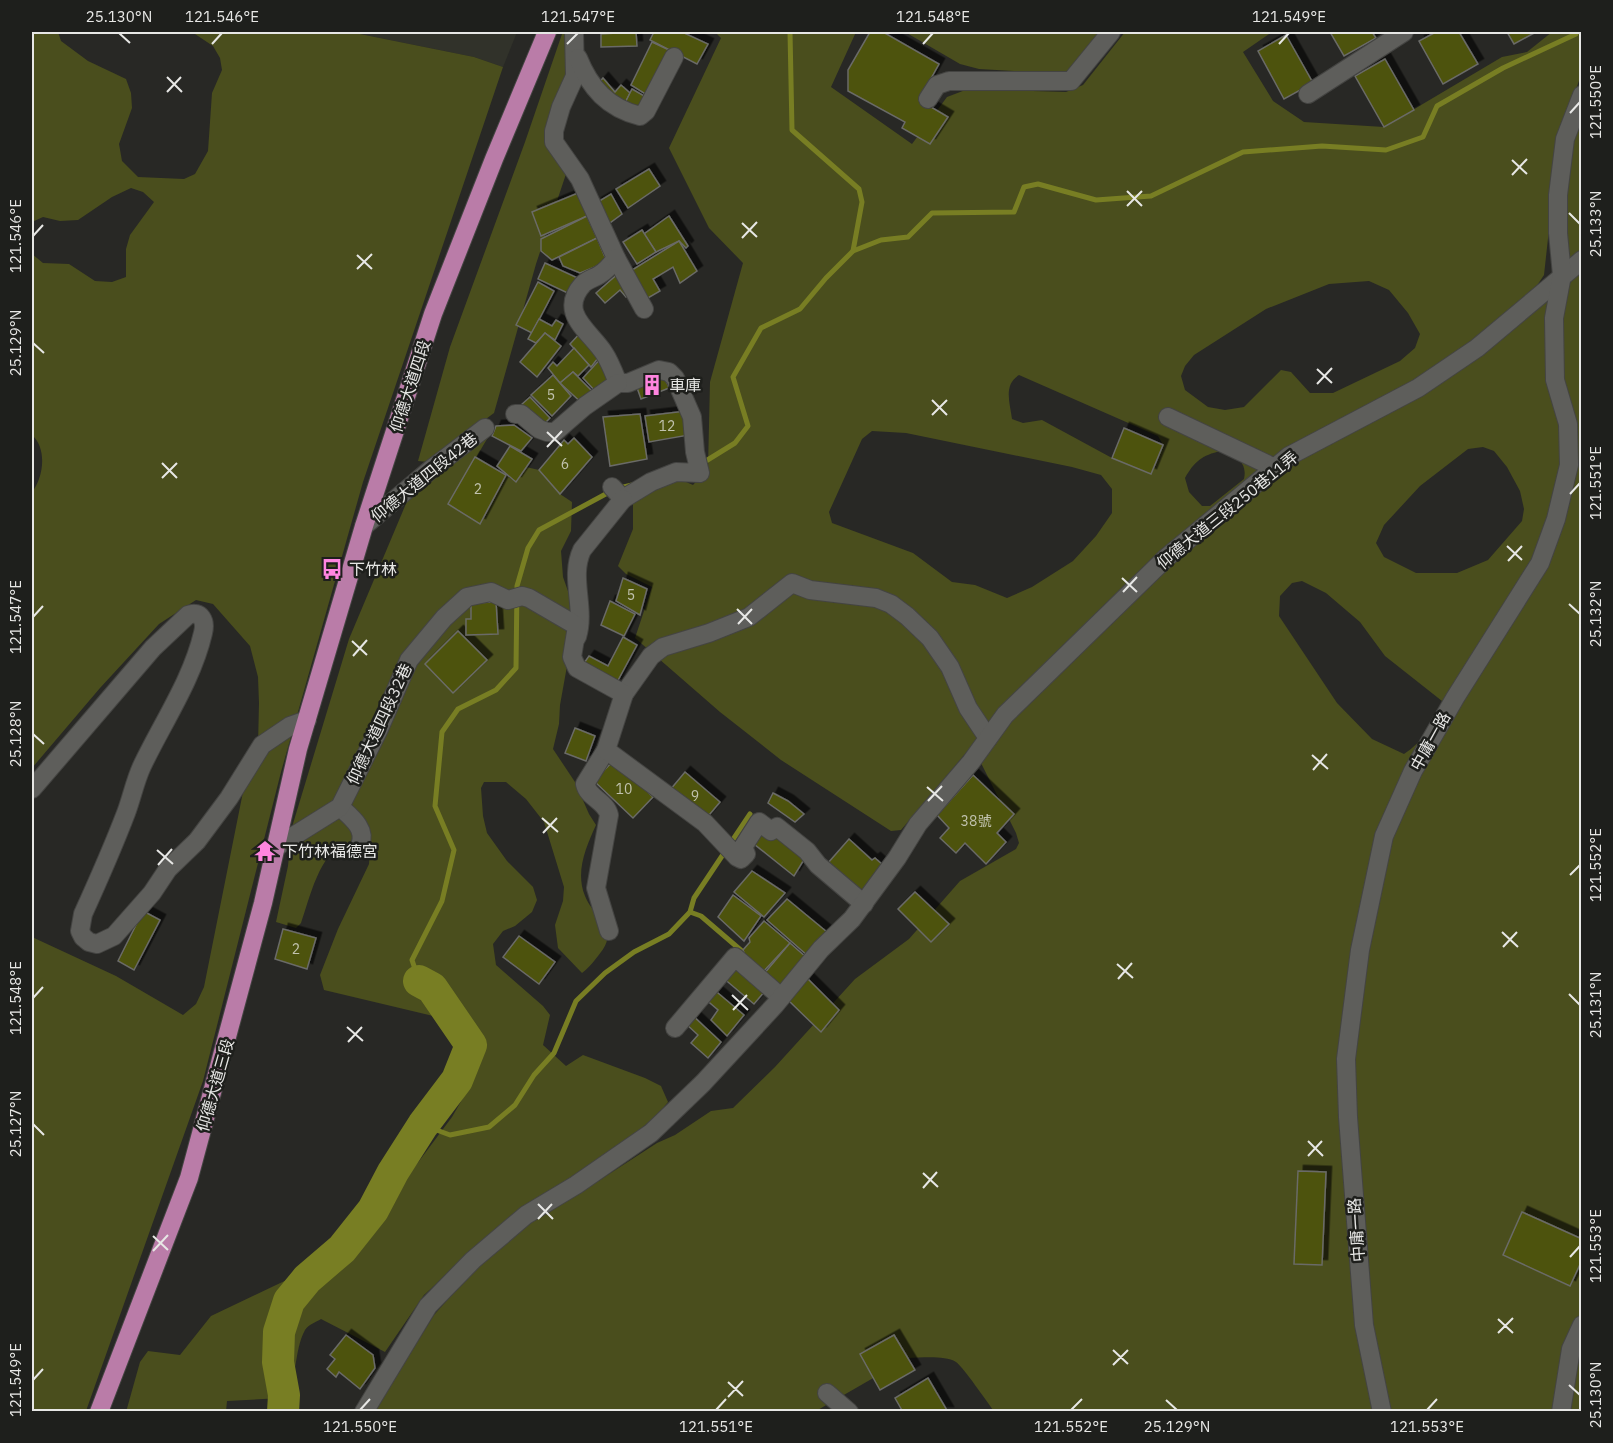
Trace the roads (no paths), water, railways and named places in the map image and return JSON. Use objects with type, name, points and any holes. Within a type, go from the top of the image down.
[{"type":"main road","name":"仰德大道四段","points":[[298,749],[364,526],[433,314],[547,32]]},
{"type":"main road","name":"仰德大道三段","points":[[99,1412],[189,1178],[238,1001],[298,749]]},
{"type":"street","points":[[574,32],[575,76],[561,106],[554,131],[554,142],[580,179],[616,258],[644,309]]},
{"type":"street","points":[[928,99],[937,85],[949,81],[1071,81],[1111,32]]},
{"type":"street","points":[[1308,94],[1404,32]]},
{"type":"street","points":[[575,52],[583,72],[594,88],[612,106],[640,116],[646,111],[674,57]]},
{"type":"street","name":"中庸一路","points":[[1382,1412],[1364,1325],[1348,1117],[1346,1059],[1360,950],[1384,836],[1413,771],[1455,698],[1540,563],[1556,519],[1569,465],[1568,424],[1555,380],[1554,318],[1562,275],[1558,233],[1558,195],[1565,139],[1581,95]]},
{"type":"street","points":[[616,258],[606,271],[584,283],[576,296],[573,310],[584,330],[603,352],[618,383]]},
{"type":"street","name":"仰德大道三段250巷11弄","points":[[364,1412],[428,1306],[473,1260],[526,1215],[576,1185],[651,1133],[703,1083],[821,949],[852,919],[897,858],[918,824],[1005,715],[1167,557],[1289,456],[1418,388],[1477,348],[1581,260]]},
{"type":"street","points":[[515,414],[521,414],[539,429],[555,432],[585,406],[618,383],[628,383],[659,370],[669,372],[675,378],[692,417],[700,473],[676,472],[619,494],[578,559],[576,574],[580,605],[579,630],[572,657],[578,668],[624,694]]},
{"type":"street","points":[[1168,417],[1275,468]]},
{"type":"street","name":"仰德大道四段42巷","points":[[364,526],[484,428]]},
{"type":"street","points":[[609,931],[596,888],[609,815],[608,810],[589,792],[585,784],[606,750],[624,694],[651,657],[663,647],[709,633],[749,617],[792,583],[810,590],[876,598],[891,604],[930,638],[950,667],[968,708],[988,738]]},
{"type":"street","name":"仰德大道四段32巷","points":[[340,807],[410,660],[444,618],[467,597],[491,592],[515,598],[529,598],[577,626],[572,657]]},
{"type":"street","points":[[32,789],[153,648],[188,615],[199,614],[203,619],[204,627],[194,664],[141,768],[126,813],[83,914],[80,931],[89,942],[97,944],[114,936],[152,893],[168,870],[197,841],[229,798],[262,745],[290,726],[307,720]]},
{"type":"street","points":[[606,750],[705,823],[737,857],[741,859],[746,854],[743,847],[759,822],[771,831],[777,826],[807,851],[818,866],[864,904]]},
{"type":"street","points":[[276,847],[340,807],[363,832],[360,845]]},
{"type":"street","points":[[675,1028],[735,957],[781,997]]},
{"type":"street","points":[[1561,1412],[1571,1349],[1581,1325]]},
{"type":"street","points":[[827,1393],[849,1412]]},
{"type":"waterway","points":[[701,464],[735,443],[748,426],[733,377],[761,328],[800,309],[853,251],[862,202],[859,189],[792,130],[790,32]]},
{"type":"waterway","points":[[853,251],[881,240],[908,237],[932,213],[1014,212],[1024,187],[1038,184],[1096,200],[1151,196],[1243,152],[1322,146],[1386,150],[1423,137],[1437,106],[1503,68],[1577,32]]},
{"type":"waterway","points":[[419,981],[412,960],[442,901],[454,850],[435,806],[442,732],[458,709],[496,690],[516,668],[517,586],[528,548],[539,530],[615,489],[632,485]]},
{"type":"waterway","points":[[423,1125],[450,1135],[489,1127],[515,1105],[534,1075],[554,1053],[576,1001],[605,973],[634,952],[669,934],[690,912],[694,898],[750,814]]},
{"type":"waterway","points":[[690,912],[701,916],[743,952]]},
{"type":"waterway","points":[[283,1412],[284,1395],[278,1362],[279,1332],[289,1301],[307,1279],[342,1249],[373,1210],[393,1172],[423,1125],[457,1080],[471,1045],[432,988],[419,981]]},
{"type":"place","name":"車庫","points":[[652,385]]},
{"type":"place","name":"下竹林","points":[[332,569]]},
{"type":"place","name":"下竹林福德宮","points":[[265,851]]}]
